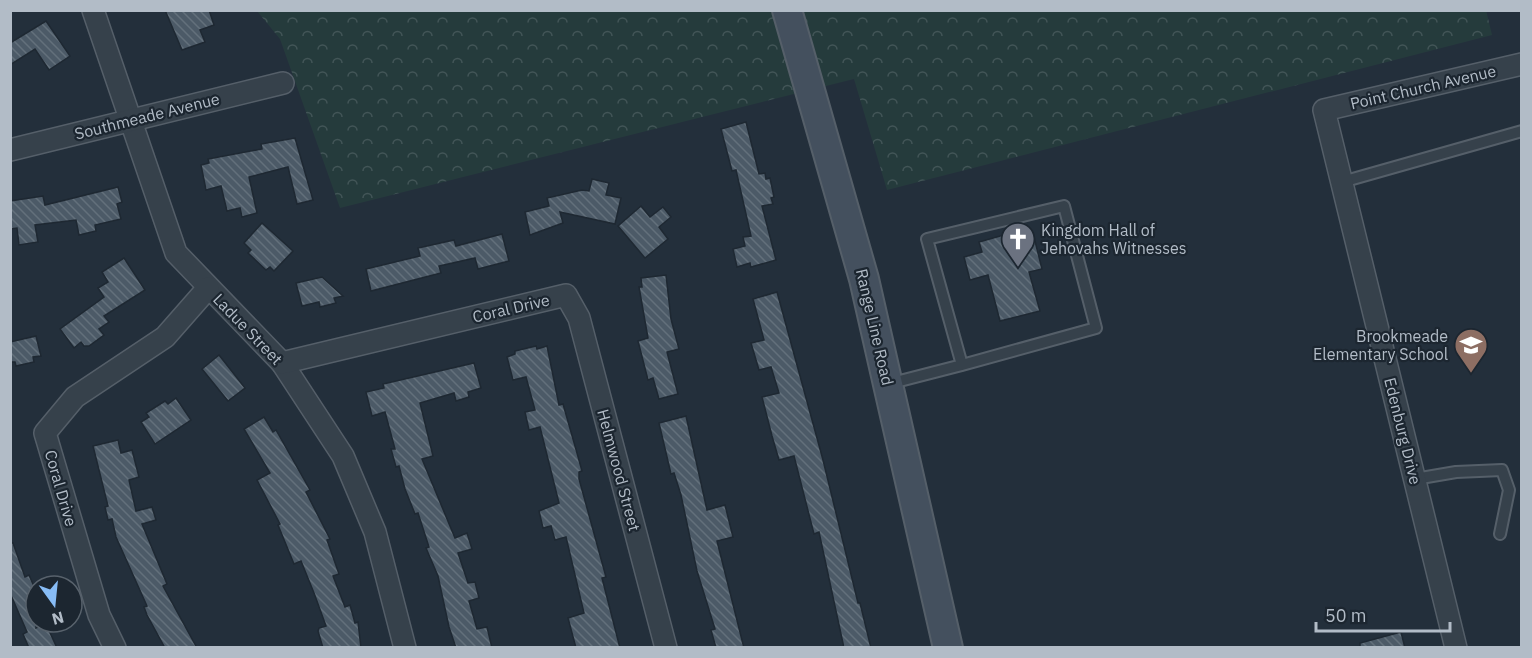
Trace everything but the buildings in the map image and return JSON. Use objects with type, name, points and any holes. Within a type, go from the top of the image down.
[{"type":"main road","name":"Range Line Road","points":[[786,10],[864,279],[948,648]]},
{"type":"street","name":"Ladue Street","points":[[93,10],[176,253],[282,363],[343,456],[375,532],[405,648]]},
{"type":"street","name":"Point Church Avenue","points":[[1324,110],[1521,64]]},
{"type":"street","name":"Southmeade Avenue","points":[[10,150],[283,83]]},
{"type":"street","name":"Edenburg Drive","points":[[1324,110],[1456,648]]},
{"type":"street","name":"Coral Drive","points":[[115,648],[99,615],[45,433],[75,396],[165,337],[208,288]]},
{"type":"street","name":"Coral Drive","points":[[282,363],[566,295]]},
{"type":"street","name":"Helmwood Street","points":[[566,295],[579,318],[666,648]]},
{"type":"lane","points":[[1342,182],[1521,131]]},
{"type":"lane","points":[[888,384],[962,365],[1096,328],[1064,206],[927,239],[962,365]]},
{"type":"lane","points":[[1415,479],[1456,472],[1502,470],[1509,490],[1500,534]]},
{"type":"green space","points":[[1486,10],[1492,35],[887,190],[854,79],[340,208],[280,39],[257,11]]},
{"type":"place","name":"Kingdom Hall of Jehovahs Witnesses","points":[[1018,268]]},
{"type":"place","name":"Brookmeade Elementary School","points":[[1471,374]]}]
